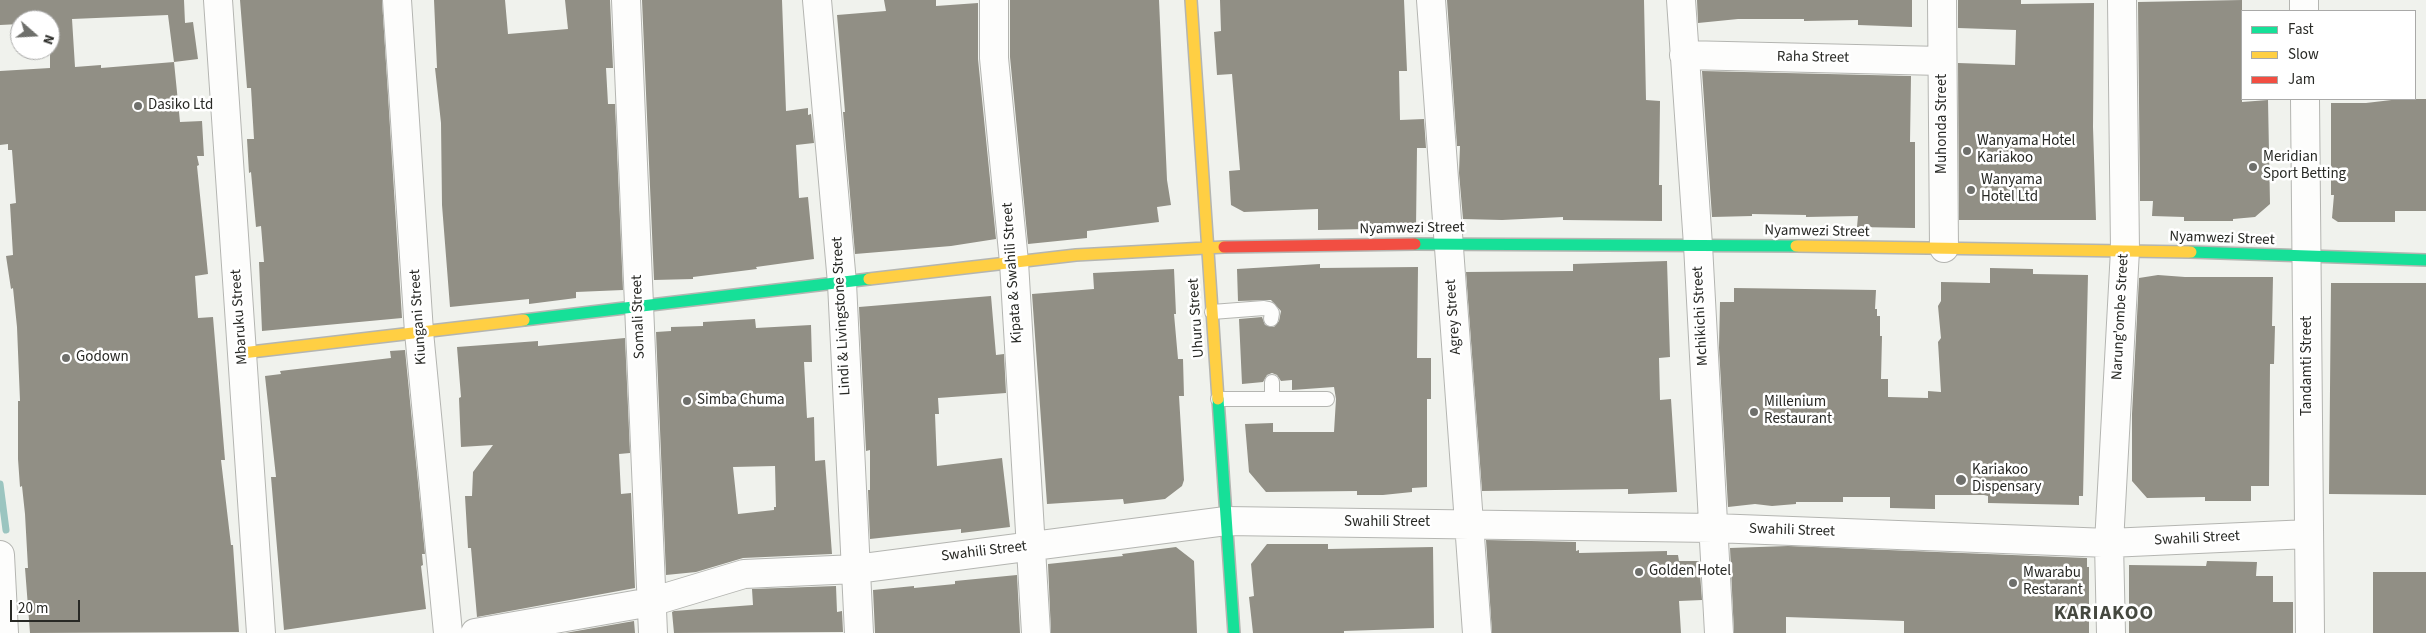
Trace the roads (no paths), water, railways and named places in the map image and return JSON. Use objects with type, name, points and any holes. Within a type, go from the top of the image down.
[{"type":"street","name":"Mbaruku Street","points":[[218,0],[261,633]]},
{"type":"street","name":"Kiungani Street","points":[[397,0],[419,332],[448,633]]},
{"type":"street","name":"Somali Street","points":[[626,0],[653,633]]},
{"type":"street","name":"Lindi & Livingstone Street","points":[[817,0],[842,283],[859,633]]},
{"type":"street","name":"Kipata & Swahili Street","points":[[994,0],[994,58],[1014,262],[1036,633]]},
{"type":"street","name":"Uhuru Street","points":[[1191,0],[1234,633]]},
{"type":"street","name":"Agrey Street","points":[[1431,0],[1476,633]]},
{"type":"street","name":"Mchikichi Street","points":[[1681,0],[1698,245],[1719,633]]},
{"type":"street","name":"Muhonda Street","points":[[1942,0],[1944,248]]},
{"type":"street","name":"Narung'ombe Street","points":[[2111,633],[2108,543],[2125,250],[2122,0]]},
{"type":"street","name":"Raha Street","points":[[1684,55],[1942,61]]},
{"type":"street","name":"Tandamti Street","points":[[2305,100],[2310,633]]},
{"type":"street","name":"Nyamwezi Street","points":[[242,353],[1076,255],[1208,246],[1448,244],[1698,245],[2125,250],[2307,258],[2426,260]]},
{"type":"street","name":"Swahili Street","points":[[475,633],[651,602],[744,574],[856,569],[1226,521],[1712,528],[2108,543],[2309,534]]},
{"type":"street","points":[[0,555],[4,633]]},
{"type":"lane","points":[[1212,312],[1264,308],[1269,309],[1272,313],[1271,319]]},
{"type":"lane","points":[[1272,382],[1272,399]]},
{"type":"lane","points":[[1218,399],[1327,399]]},
{"type":"waterway","points":[[0,484],[6,530]]},
{"type":"place","name":"Dasiko Ltd","points":[[138,106]]},
{"type":"place","name":"Wanyama Hotel Kariakoo","points":[[1967,151]]},
{"type":"place","name":"Meridian Sport Betting","points":[[2253,167]]},
{"type":"place","name":"Wanyama Hotel Ltd","points":[[1971,190]]},
{"type":"place","name":"Godown","points":[[66,358]]},
{"type":"place","name":"Simba Chuma","points":[[687,401]]},
{"type":"place","name":"Millenium Restaurant","points":[[1754,412]]},
{"type":"place","name":"Kariakoo Dispensary","points":[[1961,480]]},
{"type":"place","name":"Golden Hotel","points":[[1639,572]]},
{"type":"place","name":"Mwarabu Restarant","points":[[2013,583]]},
{"type":"district","name":"KARIAKOO","points":[[2104,615]]}]
